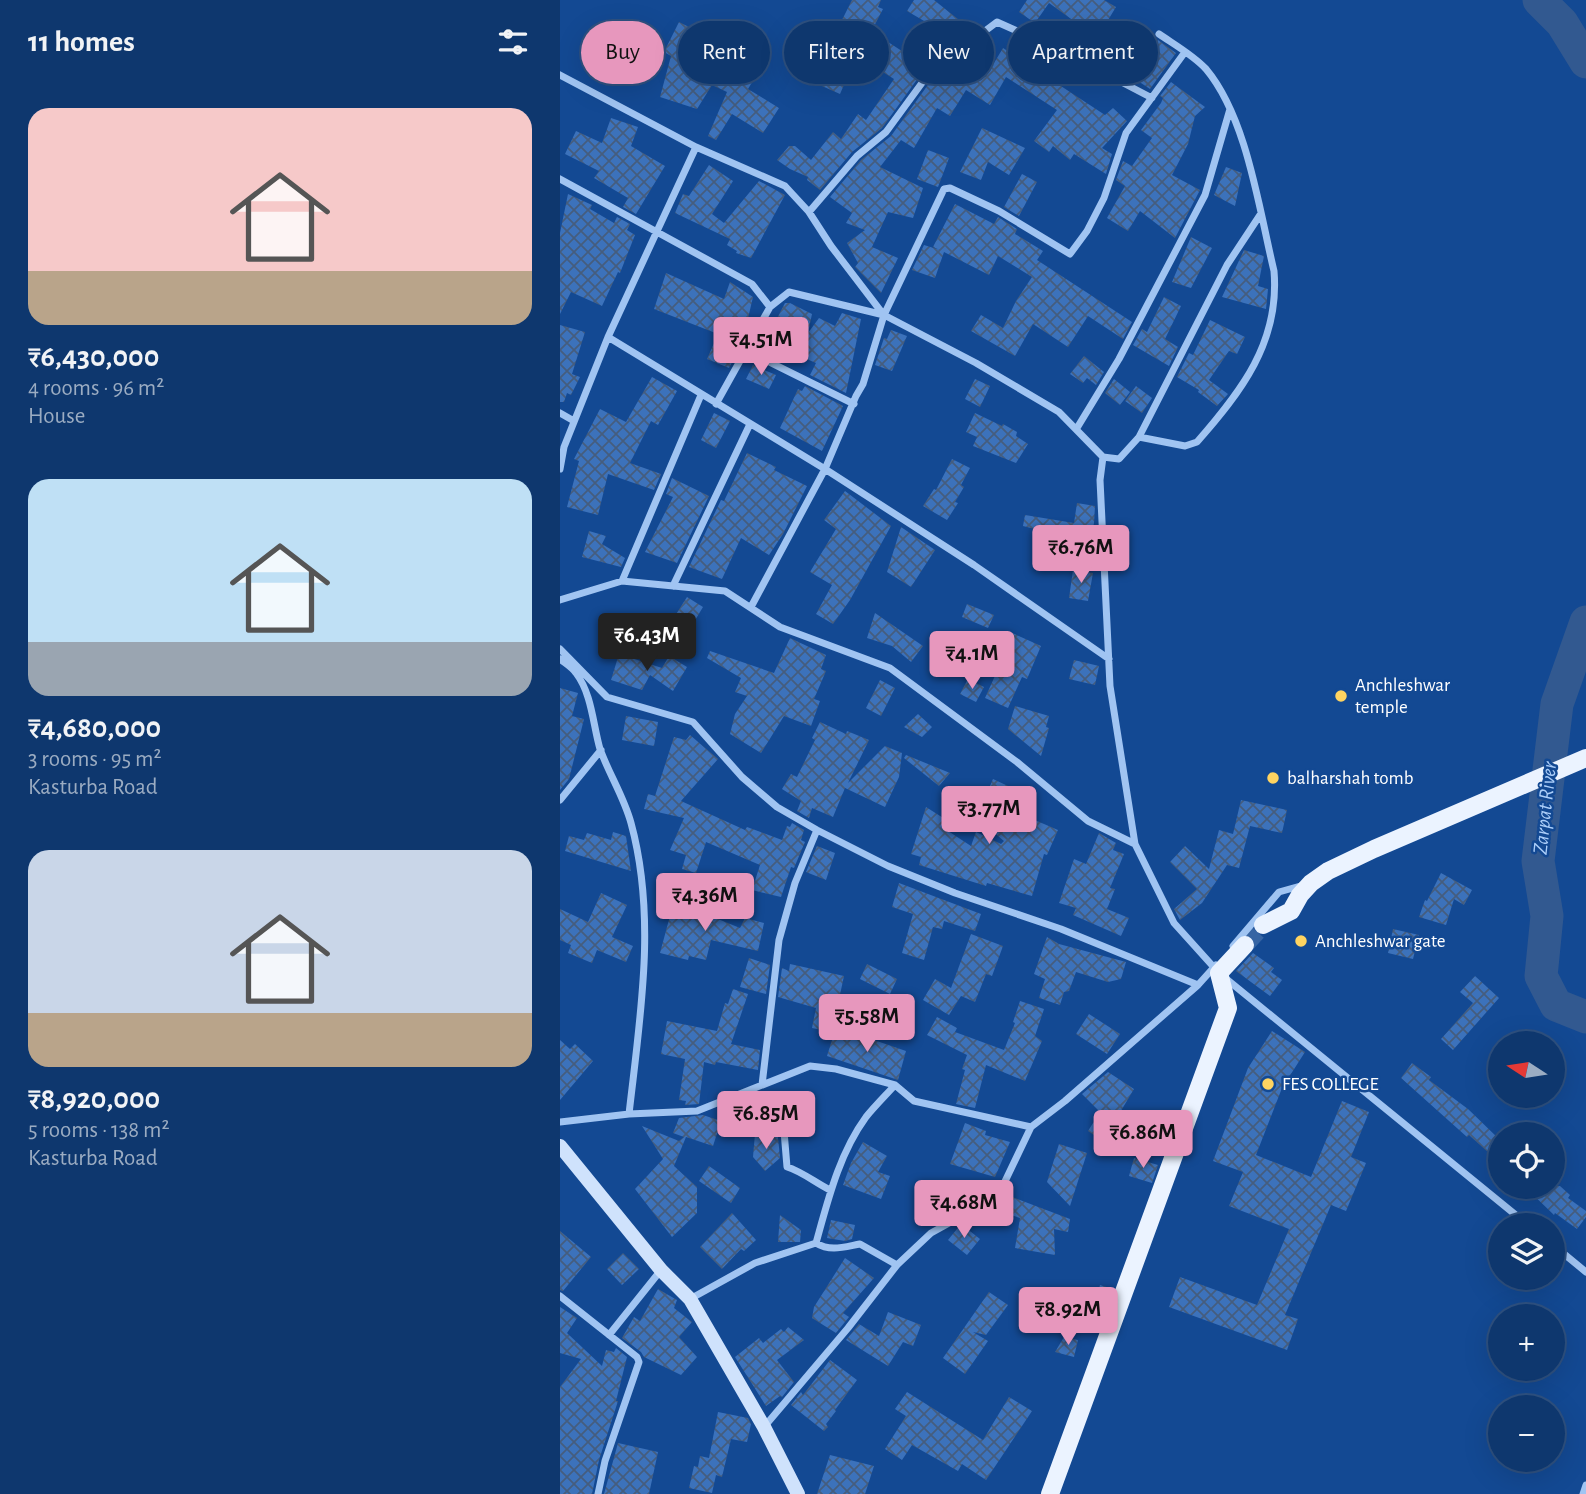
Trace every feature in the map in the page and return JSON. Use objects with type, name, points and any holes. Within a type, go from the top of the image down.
[{"type":"main road","points":[[1263,925],[1291,911],[1311,883],[1328,871],[1441,819],[1586,758]]},
{"type":"main road","points":[[1050,1494],[1228,1008],[1217,971],[1245,946]]},
{"type":"street","points":[[809,212],[857,156],[886,132],[952,42],[961,36],[981,34],[997,22],[1064,52],[1152,98]]},
{"type":"street","points":[[1139,437],[1185,446],[1197,442],[1244,386],[1264,343],[1275,287],[1274,271],[1243,142],[1230,108],[1207,70],[1159,34]]},
{"type":"street","points":[[751,607],[825,470],[863,383],[884,315],[942,192],[947,188],[999,211],[1067,254],[1073,253],[1111,182],[1122,142],[1185,52]]},
{"type":"street","points":[[560,75],[696,147],[785,186],[809,212],[831,246],[884,315]]},
{"type":"street","points":[[1077,428],[1119,359],[1205,195],[1230,108]]},
{"type":"street","points":[[560,470],[564,447],[608,337],[696,147]]},
{"type":"street","points":[[560,179],[752,284],[769,307]]},
{"type":"street","points":[[716,404],[769,307],[789,292],[884,315],[976,363],[1059,412],[1103,457],[1119,459],[1139,437],[1221,277],[1261,215]]},
{"type":"street","points":[[608,337],[974,565],[1110,659]]},
{"type":"street","points":[[747,351],[854,404]]},
{"type":"street","points":[[622,581],[701,395]]},
{"type":"street","points":[[560,413],[574,421]]},
{"type":"street","points":[[673,586],[750,424]]},
{"type":"street","points":[[1103,457],[1100,480],[1110,686],[1135,844],[1174,923],[1217,971],[1513,1213]]},
{"type":"street","points":[[560,600],[622,581],[725,591],[780,627],[890,668],[1017,762],[1088,821],[1135,844]]},
{"type":"street","points":[[560,649],[607,697],[694,722],[742,777],[777,807],[817,830],[888,866],[955,893],[1061,929],[1198,985]]},
{"type":"street","points":[[560,659],[576,673],[585,692],[601,750],[631,822],[646,914],[643,976],[629,1114]]},
{"type":"street","points":[[560,800],[601,750]]},
{"type":"street","points":[[762,1085],[779,940],[789,903],[817,830]]},
{"type":"street","points":[[764,1427],[848,1328],[897,1265],[931,1233],[998,1196],[1031,1127],[1217,971],[1279,892],[1311,883]]},
{"type":"street","points":[[560,1122],[629,1114],[696,1111],[810,1066],[836,1069],[895,1085],[914,1101],[1031,1127]]},
{"type":"street","points":[[816,1243],[830,1190],[855,1135],[895,1085]]},
{"type":"street","points":[[752,1089],[772,1123],[784,1131],[787,1167],[830,1190]]},
{"type":"street","points":[[560,1146],[661,1270],[690,1299],[764,1427],[798,1494]]},
{"type":"street","points":[[816,1243],[824,1248],[834,1249],[860,1244],[897,1265]]},
{"type":"street","points":[[690,1299],[755,1263],[816,1243]]},
{"type":"street","points":[[1565,1255],[1586,1272]]},
{"type":"street","points":[[609,1335],[661,1270]]},
{"type":"street","points":[[560,1296],[637,1357],[639,1362],[605,1461],[598,1494]]},
{"type":"street","points":[[1583,1494],[1586,1485]]},
{"type":"building","points":[[852,0],[881,0],[878,7],[883,9],[877,21],[842,20]]},
{"type":"building","points":[[914,0],[934,0],[960,21],[924,21],[907,11]]},
{"type":"building","points":[[1027,0],[1104,0],[1116,7],[1107,21],[1074,21],[1049,3],[1036,21],[1019,12]]},
{"type":"building","points":[[678,24],[678,84],[751,84],[748,89],[779,108],[763,133],[732,114],[716,140],[708,136],[727,92],[712,85],[697,109],[660,97],[671,56],[664,52]]},
{"type":"building","points":[[1158,40],[1176,53],[1158,78]]},
{"type":"building","points":[[889,43],[903,52],[903,84],[914,84],[882,128],[852,152],[820,190],[807,180],[808,177],[777,160],[789,146],[795,146],[811,160],[833,132],[841,139],[858,114],[866,120],[894,79],[889,76]]},
{"type":"building","points":[[1003,48],[1008,51],[1008,78],[1006,77],[990,105],[966,90],[950,116],[937,108],[914,148],[901,140],[880,167],[923,188],[913,218],[888,212],[872,247],[898,258],[881,293],[855,267],[858,263],[847,243],[865,230],[846,223],[852,213],[830,197],[861,160],[891,136],[929,84],[994,84],[994,63]]},
{"type":"building","points":[[1171,82],[1205,107],[1195,116],[1188,144],[1172,175],[1200,190],[1175,238],[1140,211],[1128,231],[1107,218],[1125,186],[1116,180],[1123,161],[1132,166],[1152,138],[1141,130],[1161,103],[1163,98],[1160,96]]},
{"type":"building","points":[[818,84],[844,84],[840,94]]},
{"type":"building","points":[[1017,84],[1058,84],[1105,115],[1113,108],[1127,121],[1102,148],[1112,154],[1106,174],[1074,154],[1070,160],[1053,146],[1049,152],[1034,141],[1057,110]]},
{"type":"building","points":[[611,118],[638,127],[631,146],[665,166],[636,214],[623,207],[628,198],[594,178],[599,171],[565,154],[576,131],[602,143]]},
{"type":"building","points":[[982,128],[1025,148],[1009,175],[988,162],[981,180],[960,172]]},
{"type":"building","points":[[928,150],[949,158],[938,187],[917,179]]},
{"type":"building","points":[[709,165],[733,181],[712,214],[724,223],[759,181],[785,195],[751,258],[736,253],[737,251],[727,245],[730,239],[675,213],[683,194],[689,196]]},
{"type":"building","points":[[1226,167],[1242,173],[1235,206],[1214,195]]},
{"type":"building","points":[[1022,174],[1037,182],[1019,216],[1004,207]]},
{"type":"building","points":[[568,194],[592,205],[590,209],[614,223],[617,217],[630,224],[627,230],[635,235],[620,273],[618,272],[602,306],[571,292],[560,314],[560,233]]},
{"type":"building","points":[[955,204],[994,224],[998,217],[1017,229],[1015,234],[1043,251],[1037,260],[1132,322],[1123,339],[1088,316],[1068,347],[1033,324],[1015,356],[971,331],[981,315],[1003,328],[1032,277],[998,256],[989,275],[944,252],[935,278],[912,270],[924,245],[940,250],[933,247]]},
{"type":"building","points":[[1191,237],[1212,248],[1191,288],[1172,282]]},
{"type":"building","points":[[1244,250],[1264,256],[1258,286],[1268,289],[1266,309],[1222,297]]},
{"type":"building","points":[[666,273],[724,299],[730,282],[753,297],[742,344],[729,368],[707,359],[718,334],[654,309]]},
{"type":"building","points":[[1164,297],[1181,306],[1165,339],[1178,347],[1169,366],[1133,345],[1142,329],[1147,332]]},
{"type":"building","points":[[785,303],[812,314],[808,333],[819,318],[835,326],[842,313],[861,319],[846,393],[810,375],[816,363],[797,355],[804,339],[774,324]]},
{"type":"building","points":[[1210,320],[1245,337],[1237,354],[1229,351],[1209,380],[1228,394],[1217,406],[1198,392],[1199,390],[1177,377],[1189,353],[1193,355]]},
{"type":"building","points":[[560,325],[585,332],[572,374],[580,377],[571,395],[567,393],[564,402],[560,402]]},
{"type":"building","points":[[891,330],[907,336],[892,371],[875,365],[884,338],[887,339]]},
{"type":"building","points":[[1084,356],[1104,372],[1096,385],[1087,378],[1083,383],[1070,374]]},
{"type":"building","points":[[753,365],[776,375],[769,389],[746,379]]},
{"type":"building","points":[[652,377],[677,391],[658,425],[651,421],[630,463],[661,474],[654,490],[608,474],[598,515],[567,507],[579,461],[574,459],[600,409],[626,422]]},
{"type":"building","points":[[975,379],[990,386],[980,407],[965,399]]},
{"type":"building","points":[[1114,379],[1130,392],[1120,405],[1105,393]]},
{"type":"building","points":[[805,386],[843,406],[822,451],[780,428],[798,389],[802,391]]},
{"type":"building","points":[[1136,386],[1152,398],[1142,413],[1125,401]]},
{"type":"building","points":[[714,413],[730,421],[716,448],[701,440]]},
{"type":"building","points":[[975,413],[1017,432],[1016,436],[1028,444],[1016,463],[973,446],[977,437],[966,432]]},
{"type":"building","points":[[747,453],[807,486],[783,534],[769,555],[741,538],[722,579],[689,567]]},
{"type":"building","points":[[952,459],[970,468],[961,485],[964,487],[955,502],[958,503],[947,520],[923,506],[934,489],[936,490]]},
{"type":"building","points":[[672,478],[709,496],[677,563],[645,552],[673,497],[666,494]]},
{"type":"building","points":[[845,491],[891,526],[850,600],[833,624],[816,614],[832,585],[810,572],[836,529],[824,520]]},
{"type":"building","points":[[1077,503],[1095,506],[1090,542],[1086,542],[1081,569],[1054,564],[1058,535],[1023,526],[1025,515],[1074,523]]},
{"type":"building","points":[[901,527],[935,550],[911,587],[887,572]]},
{"type":"building","points":[[589,531],[606,536],[602,544],[625,558],[621,567],[582,557]]},
{"type":"building","points":[[1073,570],[1093,573],[1088,601],[1069,598]]},
{"type":"building","points":[[687,597],[703,607],[688,632],[671,622]]},
{"type":"building","points":[[967,604],[994,615],[988,628],[962,617]]},
{"type":"building","points":[[875,613],[923,646],[911,662],[892,646],[867,638]]},
{"type":"building","points":[[1008,631],[1041,646],[1027,679],[1022,677],[1008,708],[985,698],[1003,658],[1001,657]]},
{"type":"building","points":[[790,638],[826,655],[821,669],[826,671],[814,699],[820,701],[811,726],[784,716],[761,753],[730,734],[735,714],[747,696],[735,692],[741,678],[707,658],[710,651],[774,673]]},
{"type":"building","points":[[619,654],[662,668],[669,656],[687,667],[673,691],[650,675],[642,690],[611,680]]},
{"type":"building","points":[[1074,660],[1099,666],[1095,685],[1069,679]]},
{"type":"building","points":[[968,679],[984,687],[976,702],[960,694]]},
{"type":"building","points":[[880,680],[895,688],[881,716],[866,708]]},
{"type":"building","points":[[560,688],[578,693],[572,716],[584,719],[569,779],[560,790]]},
{"type":"building","points":[[1015,706],[1049,716],[1046,727],[1049,728],[1041,756],[1008,729]]},
{"type":"building","points":[[918,714],[932,727],[922,737],[904,727]]},
{"type":"building","points":[[626,716],[658,722],[654,746],[622,740]]},
{"type":"building","points":[[820,722],[846,734],[847,731],[869,740],[848,783],[885,746],[902,753],[899,777],[885,807],[845,788],[833,817],[812,808],[809,818],[797,811],[801,801],[782,789],[791,774],[797,777],[815,740],[812,738]]},
{"type":"building","points":[[690,735],[718,759],[681,801],[745,830],[747,827],[782,840],[787,826],[790,827],[792,823],[804,830],[801,840],[805,842],[794,868],[791,867],[781,897],[752,890],[760,865],[706,842],[696,873],[682,869],[686,855],[670,850],[684,818],[644,809],[648,794],[655,796],[674,737],[686,740]]},
{"type":"building","points":[[906,755],[950,773],[939,786],[904,758]]},
{"type":"building","points":[[993,779],[1008,786],[1003,799],[1033,811],[1030,818],[1058,830],[1047,855],[1044,854],[1032,896],[987,883],[986,886],[919,865],[921,857],[911,854],[926,807],[948,821],[945,829],[971,846],[976,832],[1001,844],[1004,841],[980,821],[986,805],[982,804]]},
{"type":"building","points":[[1241,800],[1287,810],[1282,833],[1250,826],[1239,868],[1227,865],[1202,903],[1180,920],[1174,909],[1197,889],[1170,862],[1185,846],[1209,869],[1219,830],[1233,834]]},
{"type":"building","points":[[613,832],[626,836],[631,871],[565,851],[569,836],[584,840],[587,833],[611,840]]},
{"type":"building","points":[[1099,833],[1116,843],[1113,850],[1124,854],[1110,888],[1115,889],[1107,909],[1129,918],[1121,936],[1073,915],[1076,908],[1059,903],[1074,859],[1086,864]]},
{"type":"building","points":[[817,846],[835,853],[826,880],[806,872]]},
{"type":"building","points":[[1441,873],[1472,890],[1464,905],[1454,899],[1446,925],[1419,917],[1425,900],[1427,901]]},
{"type":"building","points":[[899,883],[981,914],[975,931],[944,921],[942,929],[933,927],[924,960],[902,953],[913,914],[892,907]]},
{"type":"building","points":[[601,893],[627,905],[612,937],[633,946],[626,962],[597,950],[592,963],[568,953],[571,945],[560,940],[560,909],[588,922]]},
{"type":"building","points":[[674,901],[740,928],[745,918],[764,923],[758,951],[711,940],[706,960],[689,956],[688,960],[660,953]]},
{"type":"building","points":[[1393,929],[1419,935],[1413,959],[1388,953]]},
{"type":"building","points":[[971,934],[1003,946],[992,976],[986,974],[975,1002],[961,996],[949,1015],[923,1000],[935,979],[951,988]]},
{"type":"building","points":[[1047,937],[1059,944],[1126,962],[1121,979],[1108,982],[1076,972],[1060,1005],[1039,998],[1045,979],[1034,974]]},
{"type":"building","points":[[1253,953],[1274,968],[1271,972],[1282,980],[1270,996],[1236,971]]},
{"type":"building","points":[[749,958],[770,965],[766,994],[740,987]]},
{"type":"building","points":[[790,964],[844,976],[832,1032],[812,1028],[816,1008],[778,997],[782,968],[789,971]]},
{"type":"building","points":[[867,964],[897,979],[890,994],[860,979]]},
{"type":"building","points":[[1475,976],[1499,998],[1453,1050],[1441,1039],[1473,1003],[1460,992]]},
{"type":"building","points":[[733,989],[748,994],[731,1044],[760,1050],[758,1070],[704,1062],[699,1104],[685,1105],[686,1101],[679,1100],[685,1059],[661,1054],[667,1021],[717,1031],[725,1003],[728,1004]]},
{"type":"building","points":[[1020,1001],[1044,1009],[1035,1036],[1042,1041],[1025,1081],[986,1065],[975,1108],[956,1104],[967,1055],[927,1035],[937,1017],[957,1028],[955,1032],[1004,1050]]},
{"type":"building","points":[[1089,1014],[1120,1034],[1107,1054],[1076,1034]]},
{"type":"building","points":[[836,1027],[906,1051],[898,1080],[827,1056]]},
{"type":"building","points":[[1272,1031],[1305,1052],[1282,1088],[1256,1155],[1311,1177],[1342,1101],[1369,1112],[1351,1157],[1366,1163],[1346,1211],[1331,1205],[1285,1315],[1298,1319],[1287,1350],[1169,1307],[1180,1277],[1257,1305],[1289,1229],[1229,1206],[1243,1172],[1213,1161],[1248,1068]]},
{"type":"building","points":[[560,1040],[570,1049],[575,1044],[593,1061],[560,1100]]},
{"type":"building","points":[[1412,1063],[1431,1077],[1429,1080],[1468,1109],[1488,1128],[1488,1152],[1469,1135],[1467,1137],[1401,1078]]},
{"type":"building","points":[[1108,1072],[1134,1089],[1103,1141],[1088,1131],[1100,1112],[1082,1094]]},
{"type":"building","points":[[792,1108],[808,1114],[798,1137],[786,1125]]},
{"type":"building","points":[[703,1115],[721,1121],[713,1146],[686,1137],[674,1166],[697,1187],[697,1213],[672,1237],[635,1189],[663,1159],[642,1126],[679,1141],[684,1137],[673,1133],[679,1118]]},
{"type":"building","points":[[965,1123],[986,1131],[985,1135],[1010,1142],[995,1177],[950,1164]]},
{"type":"building","points":[[755,1134],[778,1137],[780,1158],[765,1171],[753,1157]]},
{"type":"building","points":[[863,1142],[887,1156],[878,1172],[890,1176],[881,1199],[843,1185]]},
{"type":"building","points":[[1059,1144],[1087,1153],[1070,1206],[1047,1182]]},
{"type":"building","points":[[1134,1158],[1158,1165],[1152,1183],[1129,1176]]},
{"type":"building","points":[[709,1166],[740,1188],[731,1203],[699,1181]]},
{"type":"building","points":[[1565,1190],[1570,1195],[1568,1198],[1586,1211],[1586,1217],[1577,1229],[1565,1220],[1565,1213],[1552,1213],[1537,1199],[1565,1199]]},
{"type":"building","points":[[1007,1195],[1070,1219],[1068,1232],[1054,1229],[1055,1255],[1015,1248],[1020,1218],[1002,1212]]},
{"type":"building","points":[[732,1213],[756,1240],[744,1251],[741,1249],[722,1269],[700,1247]]},
{"type":"building","points":[[780,1215],[801,1230],[800,1242],[778,1242]]},
{"type":"building","points":[[831,1220],[855,1225],[852,1239],[845,1241],[827,1238]]},
{"type":"building","points":[[961,1224],[980,1239],[967,1255],[948,1240]]},
{"type":"building","points":[[560,1231],[591,1257],[563,1291],[560,1290]]},
{"type":"building","points":[[623,1253],[639,1269],[622,1285],[607,1269]]},
{"type":"building","points":[[845,1258],[874,1278],[843,1313],[849,1317],[836,1333],[812,1318],[814,1307]]},
{"type":"building","points":[[1100,1285],[1113,1289],[1105,1310],[1094,1307]]},
{"type":"building","points":[[658,1289],[677,1300],[674,1308],[692,1322],[679,1337],[697,1357],[681,1375],[644,1357],[622,1338],[634,1317],[640,1321]]},
{"type":"building","points":[[989,1292],[1008,1305],[986,1335],[973,1332],[988,1341],[965,1374],[943,1358]]},
{"type":"building","points":[[560,1307],[577,1318],[567,1333],[602,1366],[606,1350],[614,1352],[616,1348],[627,1357],[618,1401],[599,1460],[592,1494],[560,1494],[560,1387],[581,1359],[560,1353]]},
{"type":"building","points":[[888,1312],[921,1325],[913,1346],[903,1342],[888,1366],[846,1340],[859,1324],[879,1336]]},
{"type":"building","points":[[788,1327],[804,1340],[777,1360],[794,1382],[782,1397],[766,1406],[735,1357],[759,1338],[763,1343]]},
{"type":"building","points":[[1064,1337],[1078,1340],[1074,1357],[1055,1352]]},
{"type":"building","points":[[830,1360],[857,1380],[835,1410],[824,1431],[791,1405],[801,1392],[803,1395]]},
{"type":"building","points":[[907,1392],[983,1440],[1009,1397],[1032,1411],[986,1480],[962,1464],[958,1471],[912,1445],[902,1460],[885,1449],[906,1416],[895,1409]]},
{"type":"building","points":[[718,1412],[748,1418],[751,1424],[747,1442],[731,1439],[722,1477],[716,1475],[712,1493],[689,1488],[694,1466],[698,1467],[700,1456],[709,1458]]},
{"type":"building","points":[[618,1443],[658,1452],[649,1494],[604,1494]]},
{"type":"building","points":[[830,1455],[874,1466],[865,1494],[817,1494]]},
{"type":"waterway","name":"Zarpat River","points":[[1539,0],[1562,23],[1586,62]]},
{"type":"waterway","name":"Zarpat River","points":[[1586,622],[1557,704],[1538,861],[1547,916],[1541,976],[1556,1005],[1586,1017]]},
{"type":"tunnel","points":[[1245,945],[1263,925]]},
{"type":"place","name":"Anchleshwar temple","points":[[1341,696]]},
{"type":"place","name":"balharshah tomb","points":[[1273,778]]},
{"type":"place","name":"Anchleshwar gate","points":[[1301,941]]},
{"type":"place","name":"FES COLLEGE","points":[[1268,1084]]}]
